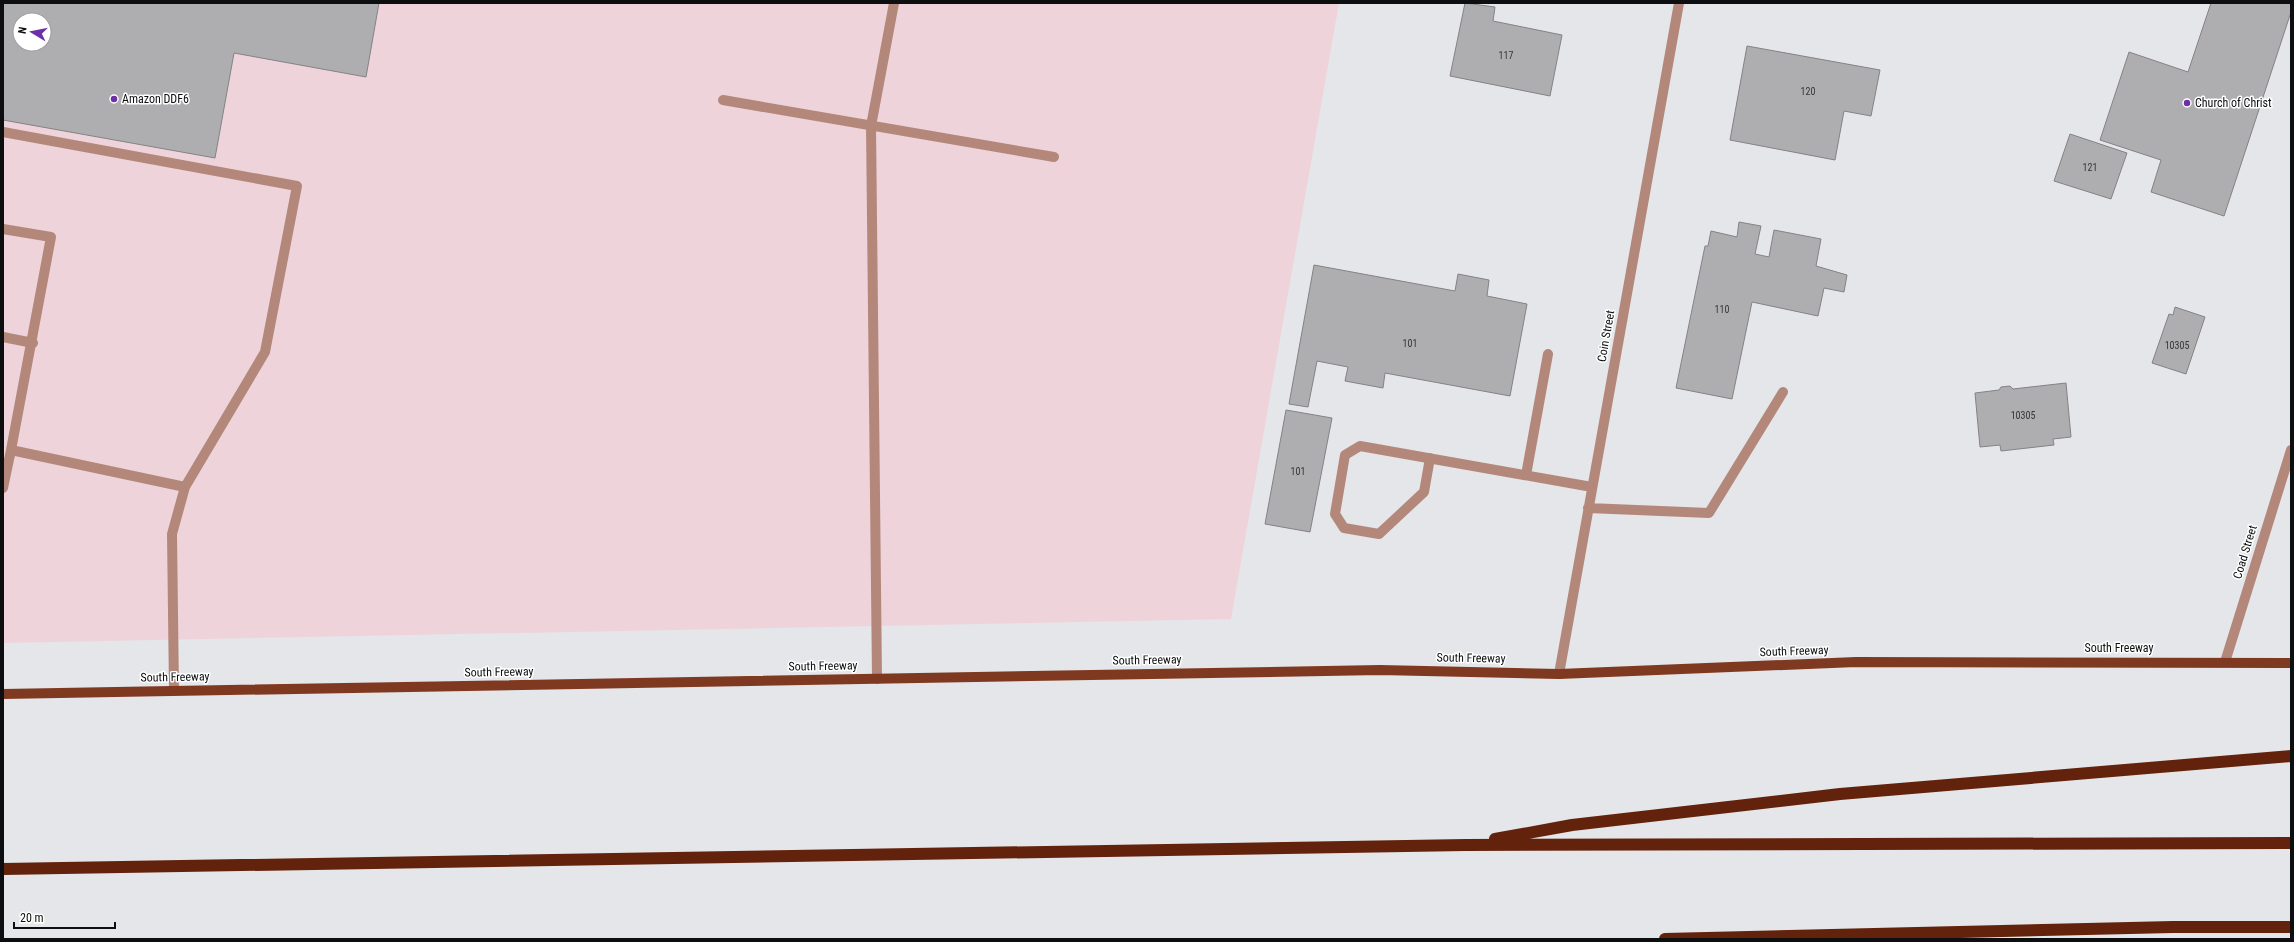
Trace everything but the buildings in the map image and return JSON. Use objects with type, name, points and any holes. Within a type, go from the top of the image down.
[{"type":"highway","points":[[1466,845],[1572,825],[1840,794],[2291,756]]},
{"type":"highway","points":[[3,869],[1466,845],[2291,843]]},
{"type":"highway","points":[[1665,939],[2173,927],[2291,927]]},
{"type":"main road","name":"South Freeway","points":[[3,694],[1380,670],[1559,674],[1856,662],[2291,663]]},
{"type":"street","points":[[877,679],[871,126],[894,3]]},
{"type":"street","name":"Coin Street","points":[[1559,674],[1678,3]]},
{"type":"street","points":[[723,100],[1054,157]]},
{"type":"street","points":[[3,132],[297,186],[265,352],[185,487],[172,534],[174,691]]},
{"type":"street","points":[[3,229],[51,237],[33,343],[3,488]]},
{"type":"street","points":[[3,337],[33,343]]},
{"type":"street","points":[[1526,475],[1548,354]]},
{"type":"street","points":[[1588,508],[1709,514],[1783,392]]},
{"type":"street","points":[[1430,458],[1424,492],[1379,534],[1344,528],[1335,514],[1345,455],[1360,446],[1430,458],[1526,475],[1592,486]]},
{"type":"street","points":[[11,450],[185,487]]},
{"type":"street","name":"Coad Street","points":[[2225,662],[2291,450]]},
{"type":"shaded area","points":[[3,3],[1339,3],[1231,619],[3,643]]},
{"type":"place","name":"Amazon DDF6","points":[[114,99]]},
{"type":"place","name":"Church of Christ","points":[[2187,103]]}]
